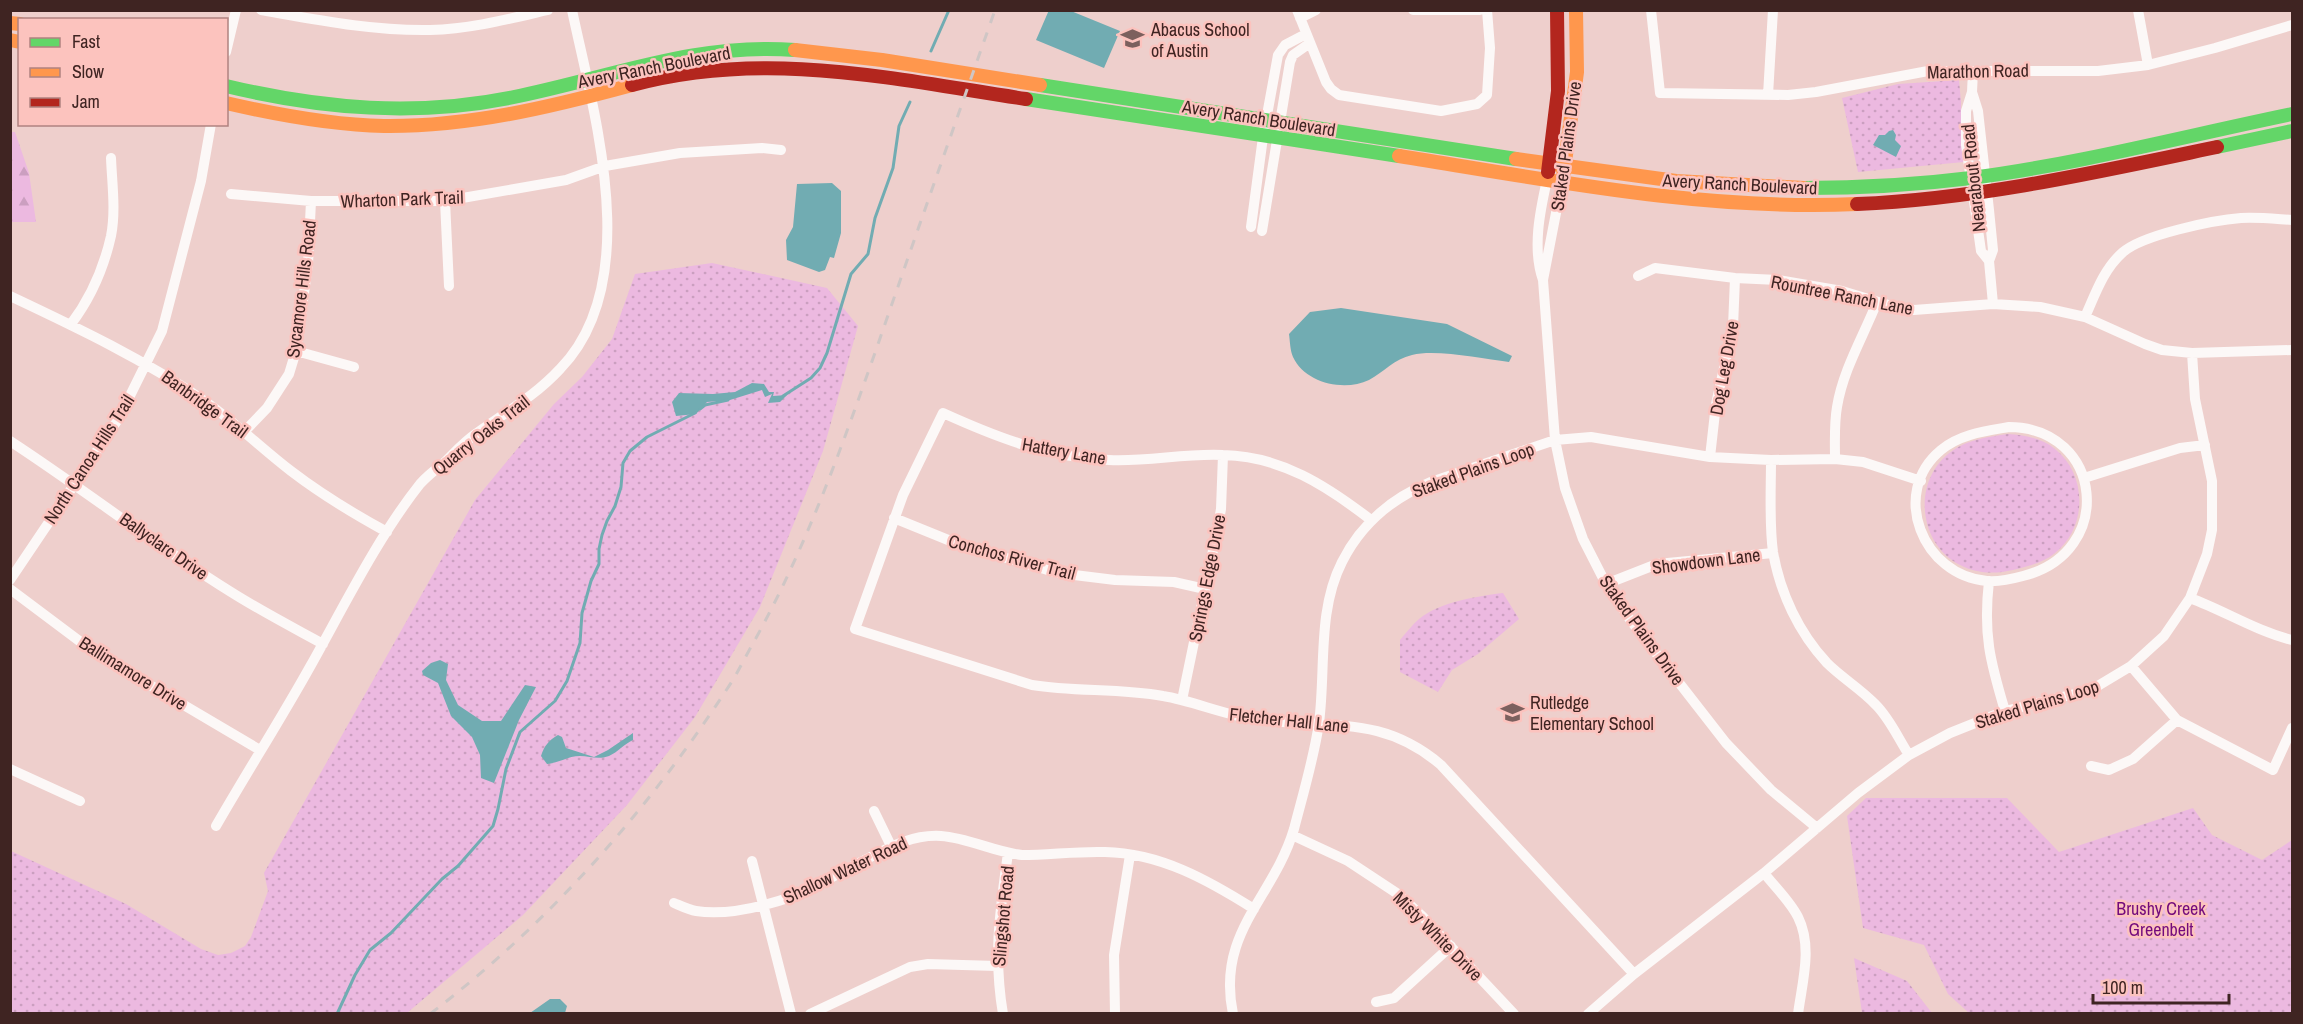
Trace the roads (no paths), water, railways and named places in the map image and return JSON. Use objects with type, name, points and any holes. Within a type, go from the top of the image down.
[{"type":"main road","name":"Staked Plains Drive","points":[[1557,10],[1560,50],[1557,165],[1562,182]]},
{"type":"main road","name":"Staked Plains Drive","points":[[1547,180],[1557,165],[1577,72],[1576,10]]},
{"type":"main road","name":"Avery Ranch Boulevard","points":[[228,86],[296,102],[351,108],[386,109],[474,104],[720,50],[794,51],[882,60],[972,76],[1557,165],[1692,183],[1790,189],[1857,188],[1985,176],[2292,114]]},
{"type":"main road","name":"Avery Ranch Boulevard","points":[[228,103],[314,121],[395,126],[438,124],[521,113],[696,71],[781,66],[841,71],[1263,137],[1677,198],[1743,204],[1799,205],[1902,201],[2023,186],[2292,131]]},
{"type":"street","points":[[228,44],[236,10]]},
{"type":"street","points":[[261,10],[374,28],[432,30],[493,23],[548,10]]},
{"type":"street","name":"Quarry Oaks Trail","points":[[216,826],[288,706],[387,532],[421,483],[476,434],[519,406],[561,369],[582,343],[594,312],[605,269],[608,218],[605,166],[572,10]]},
{"type":"street","points":[[1316,10],[1298,14],[1326,82],[1339,95],[1429,110],[1451,111],[1477,104],[1487,95],[1490,48],[1487,10]]},
{"type":"street","points":[[1413,10],[1479,10]]},
{"type":"street","name":"Marathon Road","points":[[1651,10],[1660,93],[1788,95],[1928,71],[2098,71],[2148,65],[2292,25]]},
{"type":"street","points":[[1768,94],[1773,10]]},
{"type":"street","points":[[2138,10],[2148,65]]},
{"type":"street","points":[[1308,38],[1290,62],[1278,139],[1256,229],[1263,137],[1278,55],[1285,45],[1308,38]]},
{"type":"street","name":"Nearabout Road","points":[[1973,71],[1972,92],[1966,111],[1966,145],[1981,251],[1989,261]]},
{"type":"street","name":"Nearabout Road","points":[[1972,92],[1978,111],[1993,250],[1989,261],[1993,304]]},
{"type":"street","name":"North Canoa Hills Trail","points":[[10,580],[119,418],[148,363],[162,331],[186,244],[201,181],[211,126]]},
{"type":"street","name":"Wharton Park Trail","points":[[231,195],[311,201],[445,201],[566,180],[605,166],[680,153],[762,148],[781,150]]},
{"type":"street","points":[[71,324],[85,307],[111,235],[113,201],[111,158]]},
{"type":"street","name":"Staked Plains Drive","points":[[1543,279],[1538,266],[1538,244],[1547,180]]},
{"type":"street","name":"Staked Plains Drive","points":[[1562,182],[1543,279],[1555,440],[1560,470],[1583,539],[1606,584],[1631,621],[1726,743],[1771,790],[1817,828]]},
{"type":"street","name":"Sycamore Hills Road","points":[[244,432],[267,408],[283,386],[296,351],[308,264],[311,201]]},
{"type":"street","points":[[445,201],[449,286]]},
{"type":"street","points":[[2085,317],[2103,276],[2111,264],[2122,252],[2138,242],[2190,228],[2242,218],[2292,220]]},
{"type":"street","name":"Rountree Ranch Lane","points":[[1638,276],[1655,268],[1735,278],[1778,280],[1842,291],[1914,310],[1993,304],[2040,307],[2085,317],[2162,350],[2192,353],[2292,350]]},
{"type":"street","name":"Dog Leg Drive","points":[[1710,457],[1716,404],[1733,327],[1735,278]]},
{"type":"street","name":"Banbridge Trail","points":[[10,296],[148,363],[208,404],[292,472],[349,511],[387,532]]},
{"type":"street","points":[[1835,459],[1840,391],[1845,374],[1877,302]]},
{"type":"street","points":[[296,351],[354,367]]},
{"type":"street","name":"Staked Plains Loop","points":[[1588,1014],[1634,974],[1764,873],[1909,755],[1950,733],[2005,711],[2077,695],[2104,683],[2131,666],[2168,631],[2190,597],[2205,561],[2212,530],[2212,482],[2195,399],[2192,353]]},
{"type":"street","name":"Hattery Lane","points":[[855,629],[894,519],[943,413],[989,434],[1021,445],[1079,457],[1135,460],[1223,454],[1262,460],[1305,475],[1332,491],[1371,520]]},
{"type":"street","points":[[2009,427],[2021,427],[2052,438],[2073,457],[2084,478],[2087,493],[2084,524],[2070,550],[2052,566],[2040,572],[2012,579],[1989,581],[1974,579],[1949,568],[1935,556],[1926,544],[1917,522],[1917,496],[1932,460],[1950,444],[1971,435],[2009,427]]},
{"type":"street","name":"Staked Plains Loop","points":[[1233,1014],[1230,997],[1231,964],[1242,931],[1279,864],[1292,835],[1319,723],[1327,612],[1331,591],[1342,562],[1360,533],[1371,520],[1397,499],[1421,486],[1555,440],[1579,437],[1600,437],[1710,457],[1771,460],[1835,459],[1863,462],[1921,482]]},
{"type":"street","name":"Ballyclarc Drive","points":[[10,441],[76,484],[232,593],[323,644]]},
{"type":"street","points":[[2084,478],[2180,448],[2205,445]]},
{"type":"street","name":"Springs Edge Drive","points":[[1182,700],[1221,509],[1223,454]]},
{"type":"street","points":[[1771,460],[1773,553],[1785,593],[1803,633],[1828,664],[1880,709],[1909,755]]},
{"type":"street","name":"Conchos River Trail","points":[[894,519],[958,544],[1058,573],[1114,580],[1174,582],[1205,589]]},
{"type":"street","name":"Showdown Lane","points":[[1606,584],[1657,564],[1773,553]]},
{"type":"street","points":[[1989,581],[1986,631],[2005,711]]},
{"type":"street","name":"Ballimamore Drive","points":[[10,589],[94,652],[260,750]]},
{"type":"street","points":[[2190,597],[2271,634],[2292,640]]},
{"type":"street","name":"Fletcher Hall Lane","points":[[855,629],[1032,685],[1059,690],[1151,694],[1182,700],[1235,716],[1259,720],[1319,723],[1385,733],[1404,739],[1423,750],[1441,765],[1634,974]]},
{"type":"street","points":[[2131,666],[2177,720],[2273,770],[2292,729]]},
{"type":"street","points":[[2091,766],[2109,770],[2123,765],[2146,749],[2177,720]]},
{"type":"street","points":[[10,769],[80,801]]},
{"type":"street","points":[[874,811],[891,846]]},
{"type":"street","name":"Misty White Drive","points":[[1292,835],[1348,861],[1380,881],[1422,916],[1514,1014]]},
{"type":"street","name":"Shallow Water Road","points":[[674,903],[694,911],[708,912],[763,905],[794,896],[891,846],[919,837],[940,836],[965,840],[1008,854],[1108,852],[1130,855],[1173,866],[1198,876],[1254,909]]},
{"type":"street","name":"Slingshot Road","points":[[1003,1014],[997,966],[998,932],[1008,854]]},
{"type":"street","points":[[1115,1014],[1114,955],[1130,855]]},
{"type":"street","points":[[752,861],[791,1014]]},
{"type":"street","points":[[1764,873],[1798,917],[1803,934],[1806,953],[1798,1014]]},
{"type":"street","points":[[1376,1002],[1394,998],[1451,946]]},
{"type":"street","points":[[810,1014],[910,967],[928,964],[997,966]]},
{"type":"water","points":[[1049,10],[1071,11],[1120,31],[1104,68],[1036,40]]},
{"type":"water","points":[[1893,130],[1896,135],[1895,140],[1901,146],[1896,157],[1873,145],[1879,135],[1885,135]]},
{"type":"water","points":[[832,183],[841,191],[841,233],[834,258],[830,257],[825,270],[819,272],[787,260],[786,240],[793,227],[797,184]]},
{"type":"water","points":[[1341,308],[1447,324],[1512,356],[1509,362],[1422,353],[1400,359],[1359,384],[1326,383],[1306,373],[1299,366],[1292,354],[1289,334],[1310,312]]},
{"type":"water","points":[[752,383],[764,384],[769,392],[774,392],[773,396],[787,395],[780,402],[768,403],[772,394],[765,397],[762,390],[730,400],[707,402],[696,414],[676,416],[672,402],[679,393],[735,392]]},
{"type":"water","points":[[440,660],[448,664],[446,680],[458,705],[482,721],[501,721],[525,685],[536,687],[519,720],[494,783],[481,778],[480,755],[472,737],[451,716],[438,683],[423,675],[422,671],[431,663]]},
{"type":"water","points":[[633,733],[633,740],[605,757],[598,758],[576,756],[547,764],[541,756],[547,744],[558,735],[562,737],[566,748],[594,757]]},
{"type":"water","points":[[550,999],[560,999],[567,1006],[565,1013],[530,1013]]},
{"type":"waterway","points":[[931,51],[949,10]]},
{"type":"waterway","points":[[783,396],[811,378],[820,368],[827,353],[851,274],[868,254],[875,218],[893,168],[899,126],[910,102]]},
{"type":"waterway","points":[[700,409],[705,405],[728,400]]},
{"type":"waterway","points":[[337,1014],[355,975],[370,950],[391,933],[442,879],[458,866],[493,826],[506,769],[520,732],[555,701],[567,681],[580,643],[582,613],[591,581],[599,564],[602,535],[621,487],[623,463],[630,451],[647,437],[695,413]]},
{"type":"railway","points":[[430,1014],[515,943],[629,823],[696,735],[738,670],[791,568],[836,460],[995,10]]},
{"type":"place","name":"Abacus School of Austin","points":[[1133,39]]},
{"type":"place","name":"Rutledge Elementary School","points":[[1512,712]]},
{"type":"park label","name":"Brushy Creek Greenbelt","points":[[2161,918]]}]
